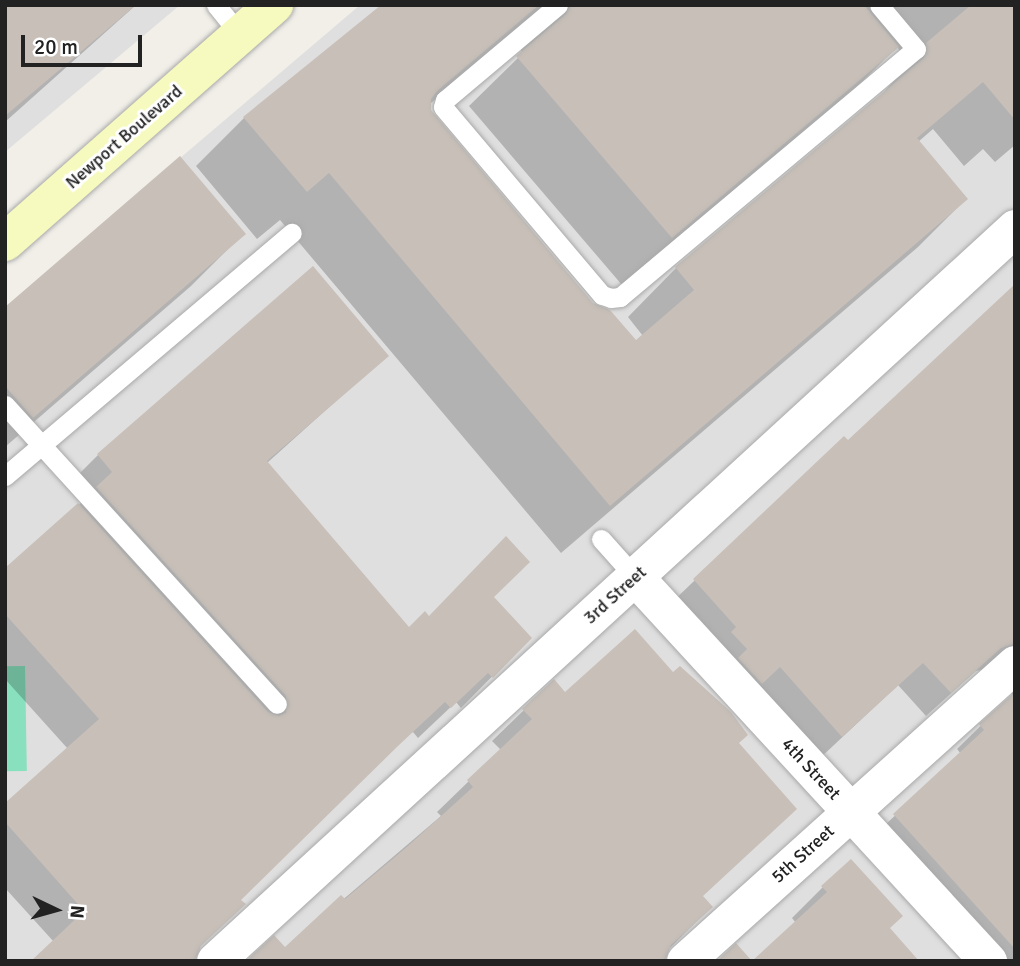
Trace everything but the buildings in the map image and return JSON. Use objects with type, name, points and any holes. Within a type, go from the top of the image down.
[{"type":"street","name":"Newport Boulevard","points":[[5,242],[275,5]]},
{"type":"street","name":"3rd Street","points":[[215,961],[1015,228]]},
{"type":"street","name":"4th Street","points":[[635,577],[988,961]]},
{"type":"street","name":"5th Street","points":[[685,961],[1015,664]]},
{"type":"lane","points":[[216,5],[240,35]]},
{"type":"lane","points":[[558,5],[445,100],[443,107],[602,295],[611,298],[620,297],[916,49],[879,5]]},
{"type":"lane","points":[[5,476],[292,233]]},
{"type":"lane","points":[[5,405],[277,704]]},
{"type":"lane","points":[[601,540],[635,577]]},
{"type":"shaded area","points":[[5,5],[180,5],[5,152]]},
{"type":"shaded area","points":[[360,5],[1015,5],[1015,961],[5,961],[5,307]]},
{"type":"green space","points":[[5,666],[25,666],[27,771],[7,771]]}]
